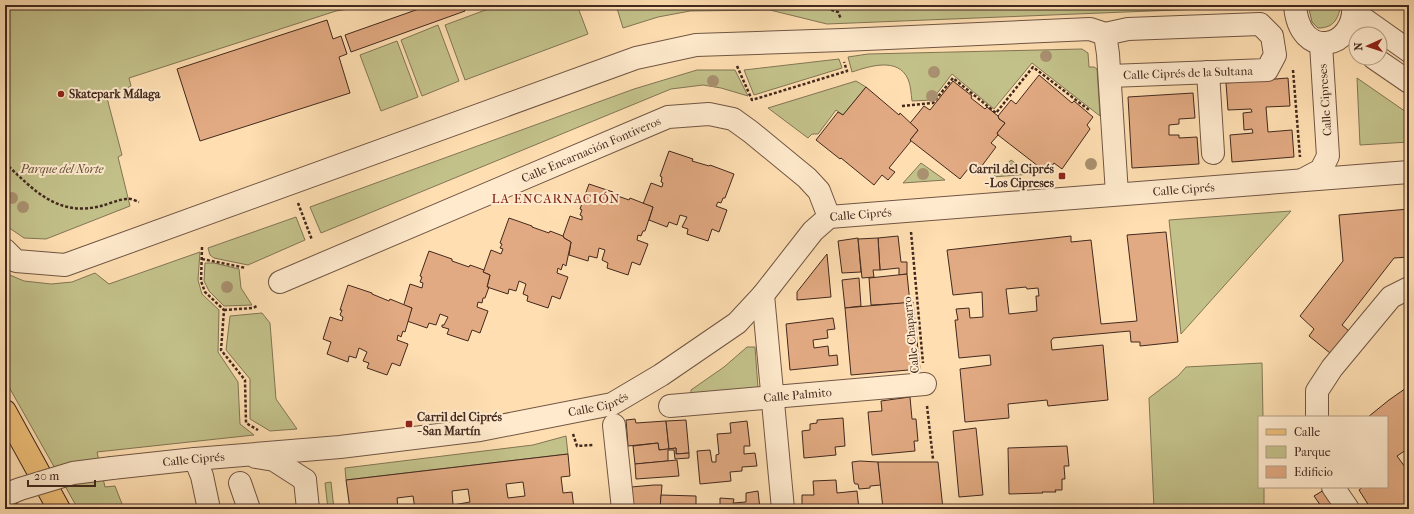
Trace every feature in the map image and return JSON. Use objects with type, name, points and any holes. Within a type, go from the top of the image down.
[{"type":"main road","points":[[5,410],[59,509]]},
{"type":"street","points":[[1295,5],[1297,18],[1302,31],[1313,42],[1321,44],[1348,41]]},
{"type":"street","points":[[1349,26],[1354,8],[1409,51]]},
{"type":"street","name":"Calle Ciprés de la Sultana","points":[[1110,76],[1267,70],[1275,55],[1272,36],[1260,24],[1128,29],[1105,34],[1110,76],[1117,194]]},
{"type":"street","points":[[5,250],[16,261],[65,265],[636,58],[696,45],[1090,29],[1105,34]]},
{"type":"street","name":"Calle Cipreses","points":[[1321,44],[1328,156]]},
{"type":"street","points":[[1386,66],[1409,82]]},
{"type":"street","points":[[1208,72],[1213,153]]},
{"type":"street","name":"Calle Encarnación Fontiveros","points":[[280,282],[668,117],[709,114],[733,119],[807,178],[819,191],[829,217]]},
{"type":"street","points":[[1302,169],[1321,170],[1328,156],[1346,171],[1358,176]]},
{"type":"street","name":"Calle Ciprés","points":[[5,495],[73,473],[242,454],[340,447],[480,430],[612,404],[661,375],[738,323],[763,295],[813,231],[829,217],[1117,194],[1302,169],[1358,176],[1409,172]]},
{"type":"street","points":[[1317,416],[1317,391],[1332,368],[1391,297],[1409,288]]},
{"type":"street","points":[[763,295],[782,509]]},
{"type":"street","name":"Calle Palmito","points":[[670,406],[925,384]]},
{"type":"street","points":[[614,425],[623,509]]},
{"type":"street","name":"Calle Ciprés","points":[[242,454],[274,460],[304,480],[316,458],[340,447]]},
{"type":"street","points":[[195,459],[202,476],[209,509]]},
{"type":"street","points":[[304,480],[308,509]]},
{"type":"street","points":[[240,483],[250,509]]},
{"type":"street","points":[[1334,488],[1348,509]]},
{"type":"path","points":[[817,5],[838,12],[843,23]]},
{"type":"path","points":[[963,5],[970,5]]},
{"type":"path","points":[[902,106],[933,103],[953,78],[996,113],[1033,67],[1095,115]]},
{"type":"path","points":[[740,70],[752,100],[847,71]]},
{"type":"path","points":[[1294,75],[1302,169]]},
{"type":"path","points":[[5,163],[32,189],[54,203],[77,209],[99,206],[128,198],[139,202]]},
{"type":"path","points":[[299,205],[312,240]]},
{"type":"path","name":"Calle Chaparro","points":[[909,210],[933,459]]},
{"type":"path","points":[[202,247],[201,281],[205,292],[224,310],[253,308],[257,306]]},
{"type":"path","points":[[202,258],[246,268]]},
{"type":"path","points":[[224,310],[221,350],[245,380],[246,423],[259,430]]},
{"type":"path","points":[[567,413],[576,446],[600,445]]},
{"type":"green space","name":"Parque del Norte","points":[[5,5],[374,5],[336,11],[129,78],[131,86],[107,98],[122,155],[118,157],[130,206],[46,239],[24,238],[5,225]]},
{"type":"green space","points":[[499,5],[577,5],[588,34],[465,80],[445,25]]},
{"type":"green space","points":[[616,5],[1275,6],[827,24],[770,10],[690,11],[658,17],[623,28]]},
{"type":"green space","points":[[1308,5],[1341,5],[1337,18],[1332,24],[1323,28],[1318,28],[1312,22]]},
{"type":"green space","points":[[438,25],[459,81],[422,96],[401,40]]},
{"type":"green space","points":[[397,41],[418,97],[381,111],[360,55]]},
{"type":"green space","points":[[1082,49],[1088,53],[1089,67],[1094,67],[1097,69],[1100,116],[1032,63],[994,109],[952,74],[932,100],[912,101],[908,79],[898,68],[883,65],[867,67],[852,72],[848,57],[868,54]]},
{"type":"green space","points":[[839,59],[842,68],[754,95],[744,70]]},
{"type":"green space","points":[[697,70],[735,70],[748,96],[721,88],[703,85],[671,89],[321,233],[310,207],[634,89]]},
{"type":"green space","points":[[1357,78],[1409,114],[1409,142],[1360,145]]},
{"type":"green space","points":[[856,81],[866,87],[843,115],[836,110],[818,134],[812,134],[808,138],[768,108]]},
{"type":"green space","points":[[1011,160],[1031,174],[993,177]]},
{"type":"green space","points":[[921,163],[945,180],[903,183]]},
{"type":"green space","points":[[1291,211],[1181,334],[1169,220]]},
{"type":"green space","points":[[296,217],[305,240],[248,265],[214,258],[210,255],[208,248]]},
{"type":"green space","points":[[200,252],[198,280],[202,294],[219,310],[218,352],[238,382],[240,424],[254,435],[97,452],[105,487],[115,486],[124,509],[78,509],[5,380],[5,273],[24,281],[51,284],[72,282],[95,273],[109,284]]},
{"type":"green space","points":[[205,263],[214,263],[239,269],[241,288],[252,305],[224,306],[209,291],[204,281]]},
{"type":"green space","points":[[262,313],[270,323],[276,399],[297,429],[270,431],[250,419],[250,379],[226,350],[230,316]]},
{"type":"green space","points":[[747,347],[755,347],[758,388],[691,394],[691,390],[724,367]]},
{"type":"green space","points":[[1262,363],[1263,416],[1258,416],[1258,488],[1264,488],[1264,509],[1154,509],[1149,398],[1178,376],[1186,367]]},
{"type":"green space","points":[[566,436],[568,454],[346,480],[345,468],[533,445]]},
{"type":"green space","points":[[331,482],[334,509],[328,509],[325,483]]},
{"type":"building","points":[[430,5],[463,5],[465,11],[351,52],[345,35]]},
{"type":"building","points":[[327,20],[333,39],[341,36],[347,54],[339,57],[350,93],[200,141],[177,69]]},
{"type":"building","points":[[1039,75],[1072,103],[1074,101],[1093,117],[1087,125],[1090,129],[1062,169],[1054,163],[1047,173],[997,133],[1005,123],[999,119],[998,116],[1011,100],[1016,104]]},
{"type":"building","points":[[1288,78],[1290,106],[1266,107],[1268,132],[1292,130],[1294,157],[1232,162],[1230,135],[1253,133],[1252,129],[1244,130],[1243,113],[1252,112],[1251,109],[1228,110],[1226,83]]},
{"type":"building","points":[[953,81],[972,96],[971,98],[985,109],[987,107],[1005,123],[991,143],[996,147],[975,175],[968,169],[960,179],[910,140],[918,130],[910,123],[924,106],[930,110]]},
{"type":"building","points":[[866,87],[899,115],[900,113],[918,130],[889,168],[895,172],[888,180],[882,175],[874,185],[816,140],[838,112],[843,115]]},
{"type":"building","points":[[1193,93],[1195,118],[1179,119],[1179,124],[1169,125],[1169,135],[1179,135],[1179,138],[1197,137],[1199,164],[1132,168],[1128,97]]},
{"type":"building","points":[[669,151],[693,159],[692,161],[710,165],[734,174],[725,198],[723,198],[721,203],[718,202],[716,206],[727,210],[719,232],[712,229],[708,241],[687,234],[688,229],[682,227],[687,217],[680,215],[677,225],[669,222],[667,227],[649,220],[653,207],[643,204],[651,183],[662,187],[662,177],[660,176]]},
{"type":"building","points":[[589,184],[613,192],[612,194],[629,200],[630,198],[653,207],[645,231],[643,231],[641,236],[638,235],[637,240],[648,244],[640,265],[632,262],[628,275],[607,268],[608,263],[602,260],[605,250],[599,248],[597,258],[589,256],[588,261],[569,255],[571,242],[563,236],[570,216],[582,220],[582,216],[580,215],[582,210],[580,209]]},
{"type":"building","points":[[1409,209],[1409,257],[1394,258],[1342,325],[1349,331],[1330,353],[1309,336],[1314,329],[1300,316],[1343,261],[1339,215]]},
{"type":"building","points":[[509,218],[549,233],[550,231],[563,236],[571,242],[566,266],[563,264],[561,270],[558,268],[557,273],[568,277],[560,299],[552,296],[548,308],[527,301],[528,296],[523,294],[526,284],[519,281],[516,291],[509,289],[508,294],[487,287],[490,275],[483,272],[491,250],[501,254],[503,249],[500,248],[502,244],[500,243]]},
{"type":"building","points":[[1166,232],[1178,342],[1140,346],[1140,342],[1131,342],[1130,331],[1053,338],[1051,341],[1052,350],[1103,345],[1108,400],[1048,406],[1047,400],[1008,404],[1009,418],[965,422],[960,369],[991,365],[990,355],[959,358],[955,320],[958,320],[956,309],[969,308],[970,318],[983,317],[982,292],[953,295],[947,250],[1071,236],[1071,242],[1091,240],[1101,324],[1137,321],[1127,235]],"holes":[[[1026,287],[1027,289],[1038,288],[1039,296],[1036,296],[1037,311],[1009,314],[1006,289]]]},
{"type":"building","points":[[898,236],[901,262],[907,262],[907,274],[899,275],[899,268],[880,270],[878,238]]},
{"type":"building","points":[[858,238],[861,272],[842,273],[838,241]]},
{"type":"building","points":[[878,238],[880,270],[873,270],[874,277],[862,278],[858,239]]},
{"type":"building","points":[[429,251],[469,267],[470,265],[484,270],[483,272],[490,275],[487,287],[489,287],[485,298],[483,298],[482,303],[478,302],[477,307],[488,311],[480,333],[472,330],[468,341],[447,334],[449,329],[442,327],[442,325],[444,325],[448,317],[440,314],[436,325],[429,323],[427,328],[407,321],[412,308],[403,305],[410,284],[422,288],[423,283],[420,282],[422,277],[420,276]]},
{"type":"building","points":[[827,254],[831,297],[797,300],[797,292]]},
{"type":"building","points":[[907,274],[910,303],[871,305],[869,278]]},
{"type":"building","points":[[859,278],[861,306],[845,308],[842,280]]},
{"type":"building","points":[[348,285],[412,308],[405,332],[403,331],[401,337],[398,335],[397,340],[408,344],[400,366],[392,363],[387,375],[367,368],[369,363],[363,361],[367,352],[359,348],[356,358],[349,356],[348,362],[327,354],[331,342],[323,339],[330,317],[342,321],[343,317],[340,315],[342,310],[340,310]]},
{"type":"building","points":[[913,302],[920,369],[851,375],[845,308]]},
{"type":"building","points":[[833,318],[835,329],[827,330],[828,338],[813,340],[814,348],[828,346],[829,356],[837,355],[838,365],[790,370],[786,324]]},
{"type":"building","points":[[1409,386],[1409,448],[1397,456],[1405,467],[1409,465],[1409,509],[1371,509],[1359,490],[1362,488],[1388,488],[1388,416],[1369,416]]},
{"type":"building","points":[[910,397],[912,419],[916,419],[918,441],[914,441],[915,451],[872,455],[868,412],[882,411],[881,401]]},
{"type":"building","points":[[843,418],[845,446],[835,447],[836,455],[804,458],[802,431],[810,430],[810,424],[817,423],[817,420]]},
{"type":"building","points":[[635,419],[636,423],[666,421],[669,449],[659,450],[658,443],[628,446],[626,420]]},
{"type":"building","points":[[686,420],[689,453],[676,454],[676,448],[669,449],[666,421]]},
{"type":"building","points":[[747,421],[750,446],[744,446],[744,454],[755,453],[757,466],[742,467],[742,471],[730,472],[731,481],[700,484],[697,451],[710,450],[712,462],[716,462],[716,455],[719,454],[717,434],[731,433],[730,423]]},
{"type":"building","points":[[976,428],[983,495],[959,497],[953,431]]},
{"type":"building","points":[[658,443],[659,450],[676,448],[676,454],[689,453],[689,458],[675,459],[674,450],[668,450],[668,461],[635,464],[633,446]]},
{"type":"building","points":[[1067,446],[1069,466],[1064,466],[1065,479],[1062,479],[1062,490],[1055,490],[1056,492],[1042,492],[1043,493],[1009,494],[1008,448]]},
{"type":"building","points":[[568,454],[570,476],[561,477],[563,493],[572,492],[574,509],[415,509],[413,496],[397,498],[398,509],[350,509],[346,480]],"holes":[[[523,482],[525,496],[508,498],[506,484]],[[468,489],[470,502],[453,505],[452,491]]]},
{"type":"building","points":[[677,460],[679,476],[636,479],[635,464]]},
{"type":"building","points":[[852,462],[878,462],[881,485],[859,489],[858,484],[855,484],[854,482]]},
{"type":"building","points":[[878,462],[938,462],[943,509],[883,509]]},
{"type":"building","points":[[836,480],[837,493],[857,491],[859,509],[802,509],[802,495],[814,495],[813,481]]},
{"type":"building","points":[[662,485],[660,509],[633,509],[631,487]]},
{"type":"building","points":[[1324,490],[1336,509],[1323,509],[1314,496]]},
{"type":"building","points":[[758,491],[760,509],[716,509],[716,507],[720,507],[720,498],[734,499],[733,503],[746,502],[746,493]]},
{"type":"building","points":[[661,495],[696,496],[696,509],[660,509]]},
{"type":"place","name":"Skatepark Málaga","points":[[61,94]]},
{"type":"place","name":"Carril del Ciprés - Los Cipreses","points":[[1062,176]]},
{"type":"place","name":"Carril del Ciprés - San Martín","points":[[409,424]]},
{"type":"district","name":"LA ENCARNACIÓN","points":[[556,198]]}]
